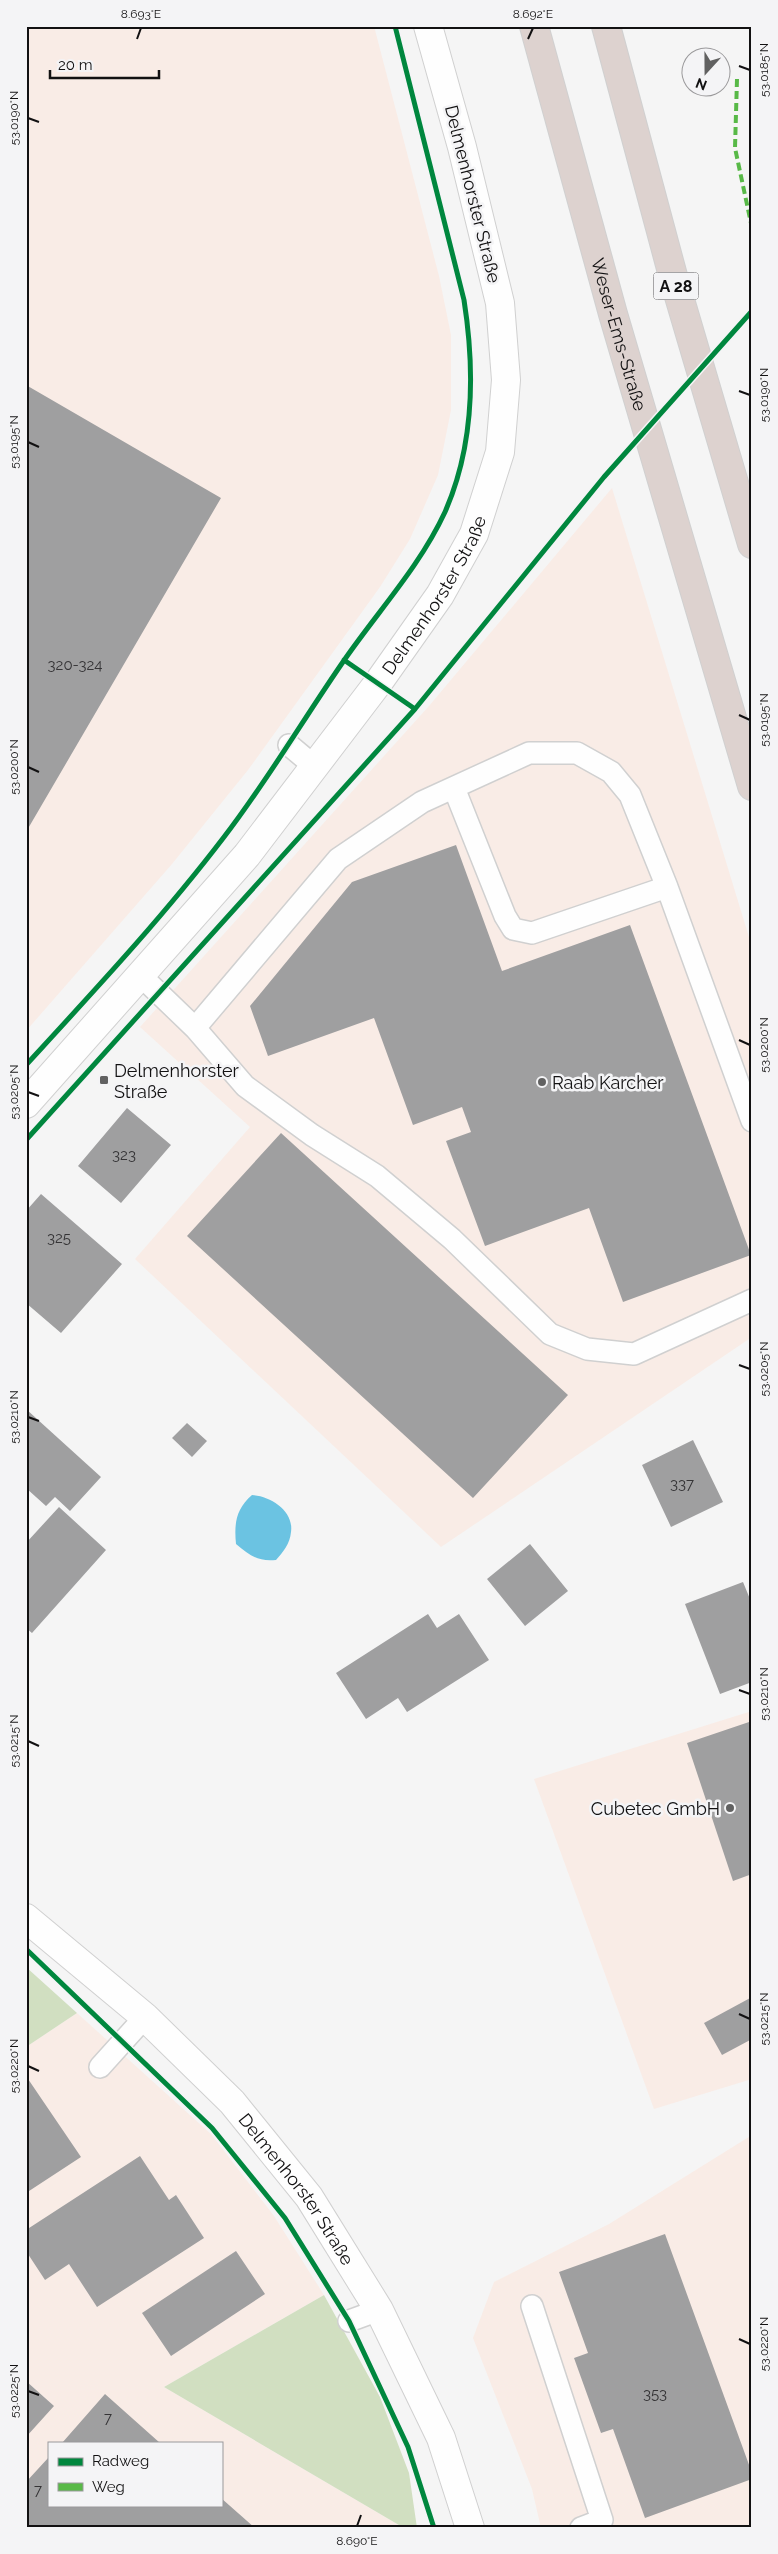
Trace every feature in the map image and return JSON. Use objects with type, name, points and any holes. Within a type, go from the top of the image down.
[{"type":"highway","name":"Weser-Ems-Straße","points":[[534,26],[613,314],[752,786]]},
{"type":"highway","name":"A 28","points":[[606,26],[673,276],[752,544]]},
{"type":"street","name":"Delmenhorster Straße","points":[[26,1104],[142,976],[247,855],[378,683],[440,595],[474,534],[500,452],[506,380],[500,303],[462,147],[428,26]]},
{"type":"street","name":"Delmenhorster Straße","points":[[26,1918],[145,2017],[232,2102],[309,2197],[379,2310],[441,2438],[470,2528]]},
{"type":"lane","points":[[289,746],[314,766]]},
{"type":"lane","points":[[195,1028],[338,859],[422,802],[529,753],[577,754],[611,772],[630,795],[667,887],[752,1121]]},
{"type":"lane","points":[[454,788],[505,916],[513,929],[532,933],[667,887]]},
{"type":"lane","points":[[142,976],[195,1028],[245,1086],[312,1135],[377,1176],[452,1239],[550,1334],[587,1349],[634,1354],[752,1300]]},
{"type":"lane","points":[[100,2067],[145,2017]]},
{"type":"lane","points":[[532,2306],[602,2520],[581,2528]]},
{"type":"lane","points":[[349,2321],[379,2310]]},
{"type":"shaded area","points":[[26,26],[374,26],[439,276],[451,335],[451,410],[438,475],[410,539],[380,587],[248,770],[172,864],[26,1031]]},
{"type":"shaded area","points":[[612,488],[752,947],[752,1337],[441,1547],[135,1259],[250,1127],[140,1027],[429,706]]},
{"type":"shaded area","points":[[752,1711],[752,2079],[654,2109],[534,1779]]},
{"type":"shaded area","points":[[77,2013],[211,2134],[274,2216],[324,2295],[164,2387],[404,2528],[26,2528],[26,2047]]},
{"type":"shaded area","points":[[752,2135],[752,2528],[541,2528],[532,2489],[473,2338],[494,2282],[609,2224]]},
{"type":"green space","points":[[26,1967],[77,2013],[26,2047]]},
{"type":"green space","points":[[324,2295],[380,2397],[409,2473],[417,2528],[404,2528],[164,2387]]},
{"type":"water","points":[[252,1495],[267,1498],[280,1506],[289,1518],[291,1532],[288,1544],[276,1560],[264,1560],[254,1557],[236,1544],[235,1529],[237,1517],[242,1506]]},
{"type":"building","points":[[26,385],[221,498],[26,832]]},
{"type":"building","name":"Raab Karcher","points":[[456,845],[502,971],[630,925],[751,1255],[623,1302],[589,1208],[485,1246],[446,1141],[471,1132],[462,1107],[413,1125],[374,1018],[268,1056],[250,1006],[352,882]]},
{"type":"building","points":[[127,1108],[171,1145],[121,1203],[78,1166]]},
{"type":"building","points":[[281,1133],[568,1395],[473,1498],[187,1236]]},
{"type":"building","points":[[41,1194],[122,1264],[61,1333],[26,1303],[26,1211]]},
{"type":"building","points":[[26,1409],[101,1477],[70,1511],[55,1497],[46,1506],[26,1488]]},
{"type":"building","points":[[187,1423],[207,1441],[192,1457],[172,1438]]},
{"type":"building","points":[[693,1440],[723,1502],[671,1527],[642,1465]]},
{"type":"building","points":[[59,1507],[106,1550],[32,1633],[26,1628],[26,1543]]},
{"type":"building","points":[[530,1544],[568,1591],[525,1626],[487,1579]]},
{"type":"building","points":[[743,1582],[752,1604],[752,1682],[720,1694],[685,1604]]},
{"type":"building","points":[[428,1614],[437,1628],[459,1614],[489,1660],[407,1712],[398,1698],[366,1719],[336,1673]]},
{"type":"building","name":"Cubetec GmbH","points":[[752,1721],[752,1874],[733,1881],[687,1743]]},
{"type":"building","points":[[752,1997],[752,2039],[722,2055],[704,2023]]},
{"type":"building","points":[[26,2076],[81,2157],[26,2193]]},
{"type":"building","points":[[140,2156],[169,2200],[176,2195],[204,2238],[97,2307],[69,2264],[45,2280],[26,2251],[26,2230]]},
{"type":"building","points":[[665,2234],[752,2473],[752,2479],[645,2518],[613,2429],[601,2433],[574,2358],[588,2353],[559,2272]]},
{"type":"building","points":[[236,2251],[265,2294],[171,2356],[142,2313]]},
{"type":"building","points":[[26,2381],[54,2406],[26,2437]]},
{"type":"building","points":[[105,2394],[159,2442],[63,2442]]},
{"type":"building","points":[[48,2458],[48,2506],[222,2506],[222,2499],[255,2528],[26,2528],[26,2482]]},
{"type":"marked path","points":[[737,79],[735,148],[752,228]]},
{"type":"cycle path","points":[[26,1065],[152,925],[201,867],[240,815],[345,659],[424,551],[445,512],[455,487],[467,434],[470,380],[468,326],[464,300],[395,26]]},
{"type":"cycle path","points":[[26,1140],[415,709],[604,477],[752,311]]},
{"type":"cycle path","points":[[344,660],[415,709]]},
{"type":"cycle path","points":[[26,1949],[212,2128],[285,2218],[349,2321],[408,2447],[434,2528]]},
{"type":"place","name":"Delmenhorster Straße","points":[[104,1080]]},
{"type":"place","name":"Raab Karcher","points":[[542,1082]]},
{"type":"place","name":"Cubetec GmbH","points":[[730,1808]]}]
